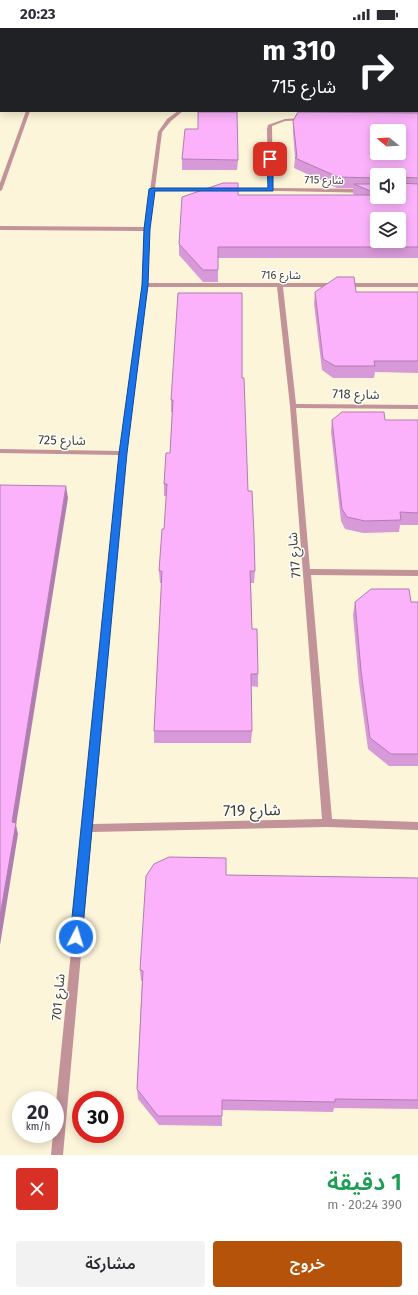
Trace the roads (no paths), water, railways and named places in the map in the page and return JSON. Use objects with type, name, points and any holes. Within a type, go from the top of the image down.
[{"type":"street","points":[[0,190],[28,112]]},
{"type":"street","name":"شارع 701","points":[[56,1155],[86,828],[123,453],[145,285],[147,229],[160,132],[169,120],[180,112]]},
{"type":"street","points":[[271,189],[270,125],[285,120],[310,119]]},
{"type":"street","points":[[152,189],[216,189]]},
{"type":"street","name":"شارع 715","points":[[224,189],[370,191]]},
{"type":"street","points":[[0,228],[147,229]]},
{"type":"street","name":"شارع 716","points":[[145,285],[418,285]]},
{"type":"street","name":"شارع 717","points":[[280,286],[294,406],[327,823]]},
{"type":"street","name":"شارع 718","points":[[294,406],[418,407]]},
{"type":"street","name":"شارع 725","points":[[0,451],[123,453]]},
{"type":"street","points":[[307,572],[418,573]]},
{"type":"street","name":"شارع 719","points":[[86,828],[327,823],[418,826]]}]
